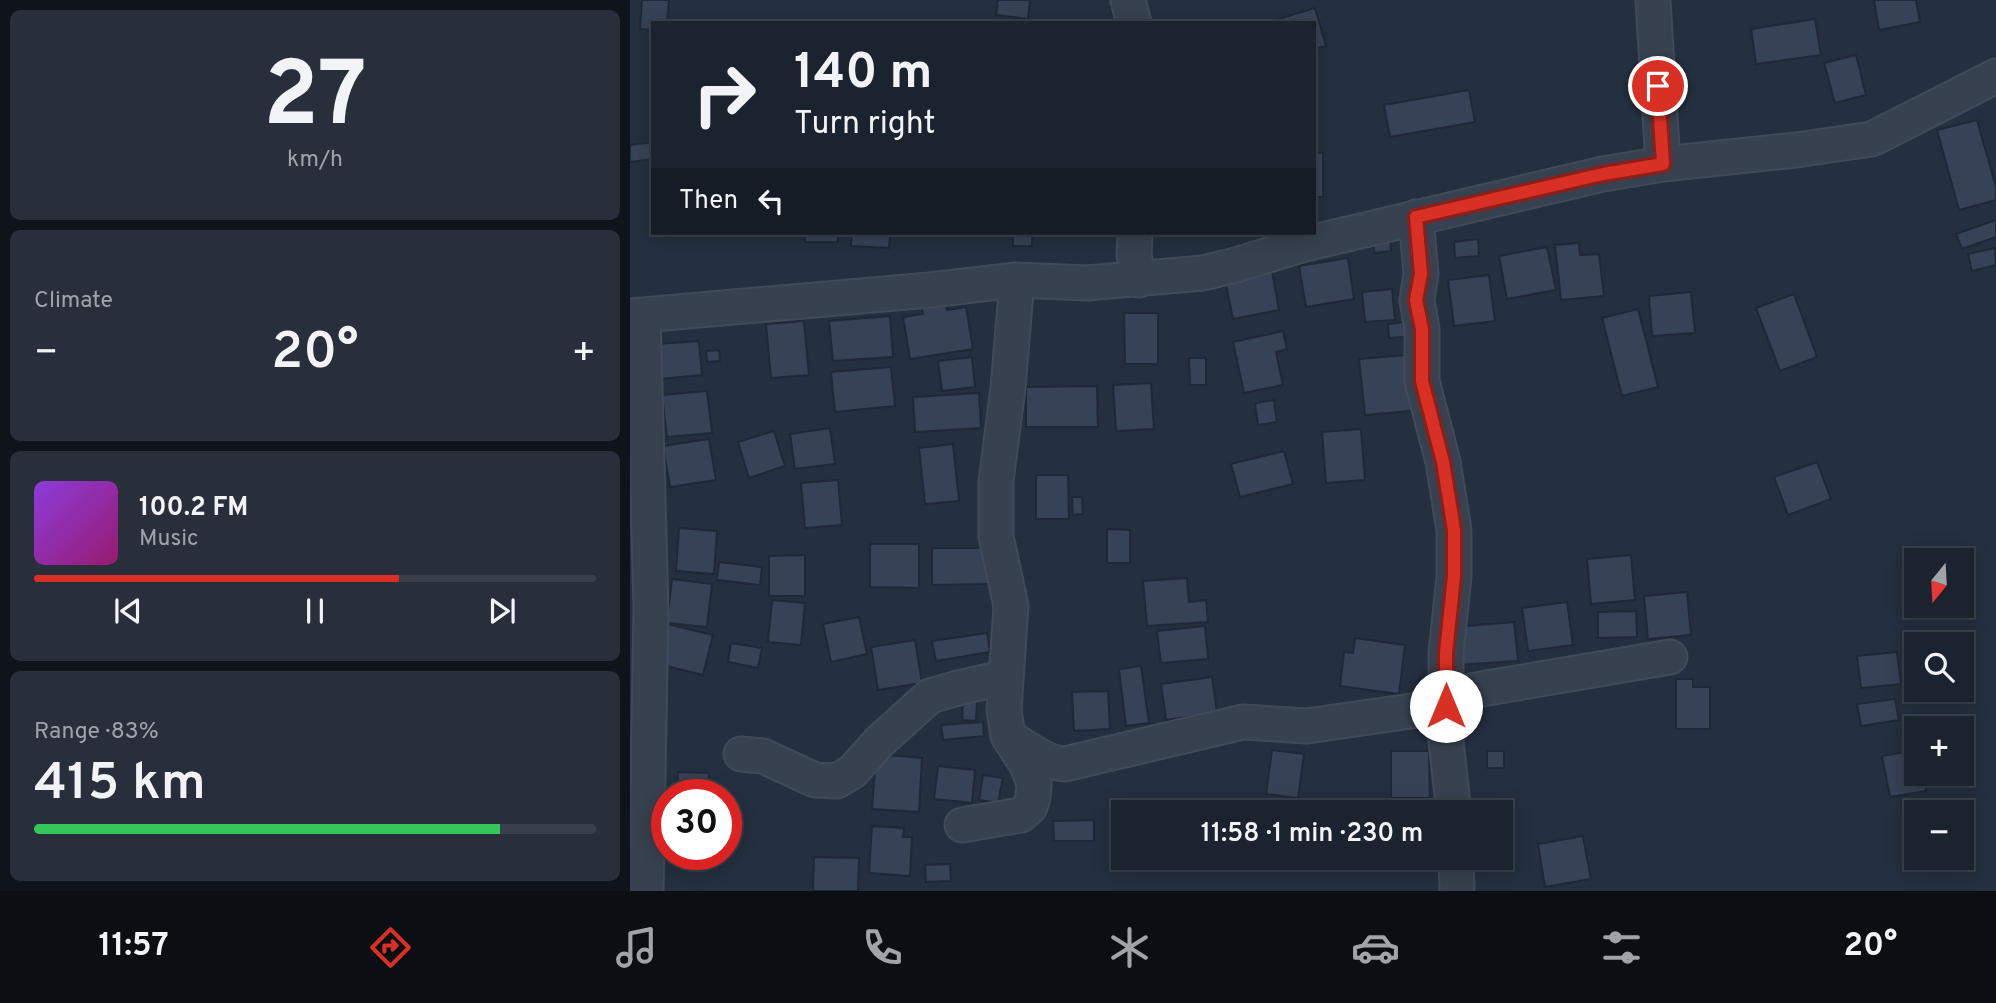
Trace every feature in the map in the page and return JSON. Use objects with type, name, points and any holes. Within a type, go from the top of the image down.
[{"type":"street","points":[[1128,0],[1133,21]]},
{"type":"street","points":[[1653,0],[1663,164]]},
{"type":"street","points":[[646,891],[651,609],[648,451],[637,315],[1017,280],[1087,283],[1203,273],[1301,245],[1603,174],[1663,164],[1872,139],[1996,76]]},
{"type":"street","points":[[1416,217],[1421,274],[1416,300],[1422,329],[1422,381],[1443,462],[1454,530],[1454,576],[1446,653],[1446,742],[1453,800]]},
{"type":"street","points":[[1135,235],[1134,255],[1139,280]]},
{"type":"street","points":[[962,825],[1021,815],[1030,807],[1034,784],[1027,765],[1008,736],[1004,710],[1011,606],[996,536],[996,481],[1017,280]]},
{"type":"street","points":[[1008,736],[1042,758],[1065,764],[1242,722],[1307,726],[1670,657]]},
{"type":"street","points":[[741,754],[763,756],[815,780],[837,781],[853,771],[879,742],[930,696],[1006,677]]},
{"type":"street","points":[[1457,870],[1458,891]]},
{"type":"building","points":[[642,0],[669,0],[667,21],[651,21],[651,30],[640,29]]},
{"type":"building","points":[[998,0],[1030,0],[1028,19],[996,15]]},
{"type":"building","points":[[1874,0],[1916,0],[1920,22],[1879,30]]},
{"type":"building","points":[[1315,8],[1326,46],[1316,48],[1316,21],[1272,21]]},
{"type":"building","points":[[1815,19],[1821,55],[1756,64],[1751,29]]},
{"type":"building","points":[[1856,55],[1866,95],[1835,103],[1824,63]]},
{"type":"building","points":[[1469,90],[1475,122],[1390,137],[1384,105]]},
{"type":"building","points":[[1977,120],[1996,187],[1996,200],[1959,210],[1937,130]]},
{"type":"building","points":[[651,142],[651,159],[630,162],[630,145]]},
{"type":"building","points":[[1316,153],[1323,153],[1323,197],[1316,197]]},
{"type":"building","points":[[1996,220],[1996,237],[1962,249],[1956,234]]},
{"type":"building","points":[[805,235],[838,235],[838,242],[805,242]]},
{"type":"building","points":[[852,235],[890,235],[889,248],[851,246]]},
{"type":"building","points":[[1013,235],[1032,235],[1032,246],[1013,246]]},
{"type":"building","points":[[1390,235],[1391,251],[1374,253],[1373,237]]},
{"type":"building","points":[[1478,239],[1479,256],[1455,258],[1454,242]]},
{"type":"building","points":[[1579,243],[1580,255],[1599,254],[1604,296],[1561,300],[1555,245]]},
{"type":"building","points":[[1547,247],[1556,290],[1507,299],[1499,256]]},
{"type":"building","points":[[1995,248],[1996,265],[1972,271],[1968,254]]},
{"type":"building","points":[[1348,258],[1354,299],[1306,307],[1299,266]]},
{"type":"building","points":[[1272,271],[1279,310],[1233,319],[1225,280]]},
{"type":"building","points":[[1489,275],[1495,321],[1454,326],[1448,280]]},
{"type":"building","points":[[1392,289],[1395,320],[1365,322],[1362,292]]},
{"type":"building","points":[[1691,292],[1695,333],[1652,336],[1649,296]]},
{"type":"building","points":[[1794,294],[1817,357],[1780,371],[1756,308]]},
{"type":"building","points":[[946,304],[947,310],[966,307],[973,349],[910,359],[903,317],[923,314],[922,308]]},
{"type":"building","points":[[1638,309],[1658,387],[1622,396],[1602,318]]},
{"type":"building","points":[[1124,313],[1158,313],[1158,364],[1125,364]]},
{"type":"building","points":[[890,316],[893,357],[833,361],[829,321]]},
{"type":"building","points":[[804,321],[809,375],[771,378],[766,324]]},
{"type":"building","points":[[1405,322],[1406,337],[1389,338],[1388,324]]},
{"type":"building","points":[[1283,331],[1287,349],[1276,352],[1283,385],[1244,393],[1233,342]]},
{"type":"building","points":[[699,341],[702,375],[660,379],[657,344]]},
{"type":"building","points":[[719,350],[720,361],[707,362],[706,351]]},
{"type":"building","points":[[1405,355],[1411,411],[1365,415],[1359,359]]},
{"type":"building","points":[[972,357],[975,387],[942,391],[938,361]]},
{"type":"building","points":[[1189,358],[1206,358],[1206,385],[1190,385]]},
{"type":"building","points":[[891,367],[895,406],[835,412],[831,372]]},
{"type":"building","points":[[1151,383],[1154,429],[1116,431],[1113,385]]},
{"type":"building","points":[[1097,386],[1098,427],[1026,427],[1026,387]]},
{"type":"building","points":[[707,391],[712,433],[667,437],[662,395]]},
{"type":"building","points":[[979,393],[981,428],[915,432],[913,397]]},
{"type":"building","points":[[1274,400],[1277,422],[1258,425],[1255,403]]},
{"type":"building","points":[[830,428],[835,464],[795,469],[790,434]]},
{"type":"building","points":[[1361,429],[1365,480],[1326,483],[1322,432]]},
{"type":"building","points":[[774,431],[785,466],[749,478],[738,442]]},
{"type":"building","points":[[709,439],[716,480],[670,487],[663,446]]},
{"type":"building","points":[[953,444],[959,501],[925,504],[919,448]]},
{"type":"building","points":[[1284,451],[1293,484],[1240,497],[1231,464]]},
{"type":"building","points":[[1817,462],[1831,499],[1788,515],[1774,477]]},
{"type":"building","points":[[1036,475],[1068,475],[1069,519],[1036,519]]},
{"type":"building","points":[[838,480],[842,525],[805,528],[801,483]]},
{"type":"building","points":[[1072,497],[1082,497],[1083,514],[1073,515]]},
{"type":"building","points":[[679,528],[717,531],[714,574],[676,571]]},
{"type":"building","points":[[1107,529],[1130,530],[1130,563],[1107,563]]},
{"type":"building","points":[[870,544],[919,544],[919,588],[870,587]]},
{"type":"building","points":[[932,548],[987,548],[988,584],[932,585]]},
{"type":"building","points":[[805,555],[805,596],[769,596],[769,556]]},
{"type":"building","points":[[1631,555],[1635,600],[1591,604],[1587,559]]},
{"type":"building","points":[[719,562],[762,567],[760,585],[717,580]]},
{"type":"building","points":[[1187,578],[1189,602],[1206,600],[1208,622],[1147,626],[1143,581]]},
{"type":"building","points":[[672,579],[712,584],[707,627],[667,623]]},
{"type":"building","points":[[1687,592],[1691,635],[1648,639],[1644,596]]},
{"type":"building","points":[[772,600],[805,603],[801,645],[768,642]]},
{"type":"building","points":[[1567,602],[1573,645],[1528,651],[1522,608]]},
{"type":"building","points":[[1636,611],[1637,637],[1598,638],[1598,612]]},
{"type":"building","points":[[859,617],[867,654],[831,662],[823,624]]},
{"type":"building","points":[[1514,622],[1518,661],[1457,665],[1454,627]]},
{"type":"building","points":[[667,624],[713,635],[703,675],[658,664]]},
{"type":"building","points":[[1205,626],[1208,659],[1161,663],[1157,631]]},
{"type":"building","points":[[987,633],[990,652],[936,661],[932,641]]},
{"type":"building","points":[[1355,638],[1405,645],[1399,694],[1340,686],[1344,652],[1353,653]]},
{"type":"building","points":[[915,640],[922,683],[878,690],[871,647]]},
{"type":"building","points":[[731,643],[762,648],[758,668],[728,662]]},
{"type":"building","points":[[1897,652],[1901,684],[1861,688],[1857,656]]},
{"type":"building","points":[[1141,666],[1149,723],[1126,726],[1119,669]]},
{"type":"building","points":[[1212,677],[1217,713],[1166,720],[1161,684]]},
{"type":"building","points":[[1676,679],[1693,679],[1693,687],[1710,687],[1710,729],[1676,729]]},
{"type":"building","points":[[1108,691],[1110,729],[1074,731],[1072,692]]},
{"type":"building","points":[[1895,699],[1899,720],[1861,726],[1857,704]]},
{"type":"building","points":[[963,701],[977,701],[976,721],[962,720]]},
{"type":"building","points":[[983,722],[984,736],[943,740],[941,725]]},
{"type":"building","points":[[1272,750],[1304,754],[1298,798],[1266,794]]},
{"type":"building","points":[[1391,751],[1429,751],[1430,798],[1391,798]]},
{"type":"building","points":[[1487,751],[1504,751],[1504,768],[1487,768]]},
{"type":"building","points":[[1904,752],[1904,786],[1925,786],[1926,791],[1890,797],[1882,756]]},
{"type":"building","points":[[876,754],[922,758],[919,812],[872,809]]},
{"type":"building","points":[[938,766],[975,770],[972,803],[934,799]]},
{"type":"building","points":[[678,772],[709,773],[709,779],[678,779]]},
{"type":"building","points":[[983,775],[1003,778],[998,803],[979,800]]},
{"type":"building","points":[[1094,820],[1094,841],[1054,841],[1053,821]]},
{"type":"building","points":[[872,826],[904,828],[903,837],[912,837],[910,876],[869,873]]},
{"type":"building","points":[[1583,836],[1591,879],[1545,887],[1538,844]]},
{"type":"building","points":[[814,857],[859,858],[858,891],[813,891]]},
{"type":"building","points":[[950,864],[951,881],[926,882],[925,865]]},
{"type":"route","points":[[1446,706],[1446,653],[1454,576],[1454,530],[1443,462],[1422,381],[1422,329],[1416,300],[1421,274],[1416,217],[1603,174],[1663,164],[1658,86]]}]
